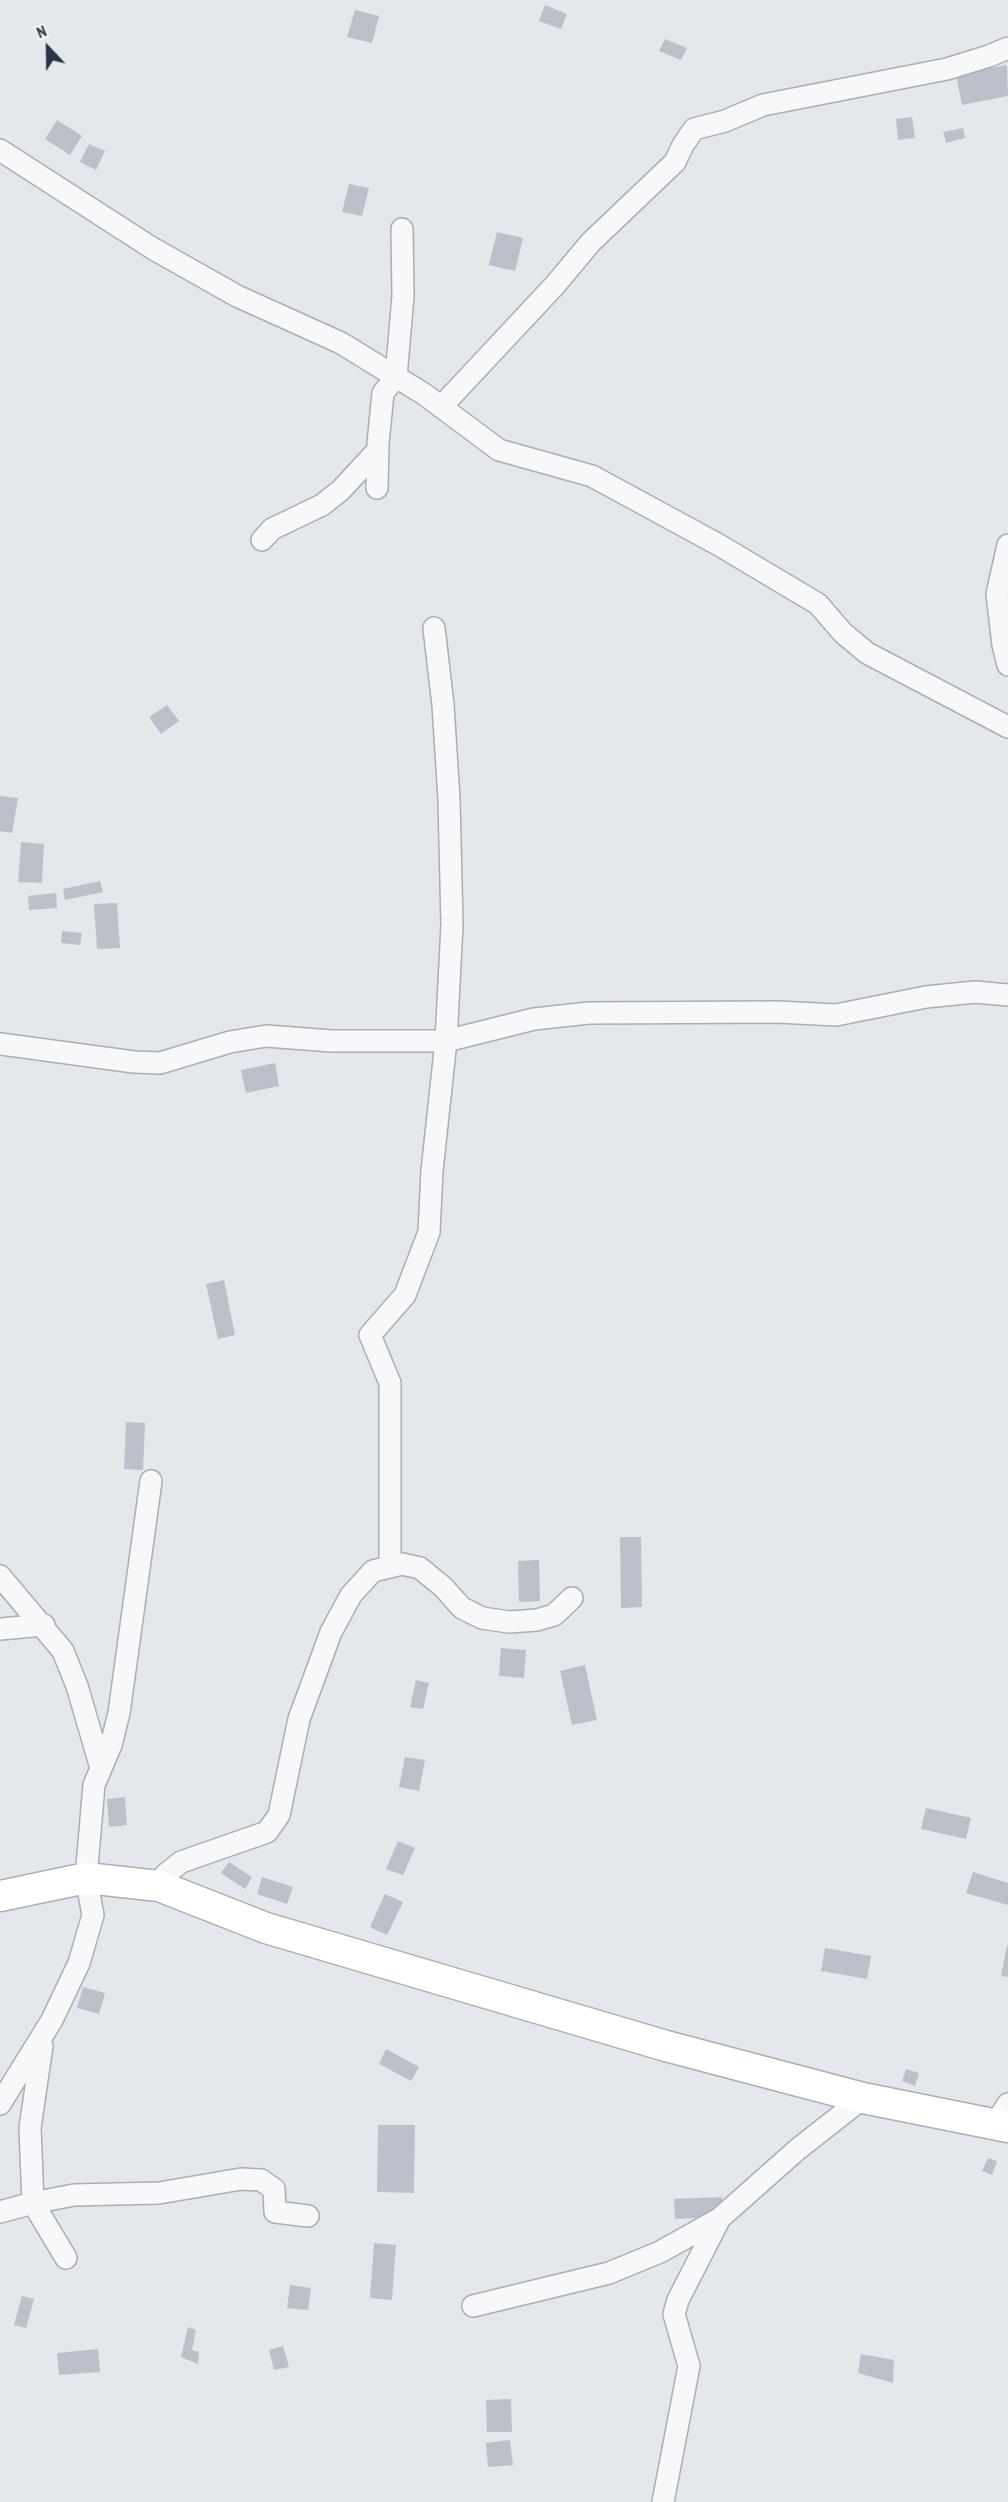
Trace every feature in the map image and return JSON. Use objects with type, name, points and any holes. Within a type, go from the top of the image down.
[{"type":"main road","points":[[0,1896],[86,1878],[159,1886],[266,1928],[666,2046],[863,2098],[1004,2119]]},
{"type":"street","points":[[441,407],[555,285],[591,242],[675,162],[694,129],[726,121],[763,105],[947,69],[989,57],[1008,48]]},
{"type":"street","points":[[0,150],[152,248],[237,296],[341,343],[441,407],[498,450],[592,476],[719,545],[818,604],[843,633],[867,653],[1008,728]]},
{"type":"street","points":[[377,488],[377,451],[383,393],[396,377],[403,296],[402,229]]},
{"type":"street","points":[[262,540],[272,529],[328,500],[377,451]]},
{"type":"street","points":[[1008,545],[998,594],[1003,645],[1008,665]]},
{"type":"street","points":[[390,1567],[390,1383],[370,1335],[405,1294],[429,1232],[432,1171],[446,1041],[452,925],[443,705],[434,628]]},
{"type":"street","points":[[0,1044],[103,1059],[160,1063],[230,1042],[266,1036],[396,1042],[446,1041],[534,1019],[589,1013],[766,1012],[836,1015],[926,998],[975,992],[1008,995]]},
{"type":"street","points":[[0,2104],[43,2037],[79,1962],[93,1915],[86,1878],[94,1785],[111,1745],[119,1713],[151,1481]]},
{"type":"street","points":[[159,1886],[165,1875],[181,1862],[267,1832],[279,1815],[299,1719],[331,1632],[351,1595],[374,1571],[402,1564],[420,1568],[443,1587],[462,1608],[482,1618],[509,1622],[537,1620],[554,1615],[572,1598]]},
{"type":"street","points":[[0,1576],[44,1625],[63,1651],[77,1686],[101,1768]]},
{"type":"street","points":[[0,1629],[44,1625]]},
{"type":"street","points":[[43,2037],[30,2128],[33,2203],[45,2218],[52,2237],[66,2258]]},
{"type":"street","points":[[473,2306],[609,2273],[660,2252],[719,2219],[798,2149],[863,2098]]},
{"type":"street","points":[[33,2161],[41,2181],[63,2197]]},
{"type":"street","points":[[1,2212],[63,2197],[159,2193],[241,2179],[261,2180],[274,2189],[275,2212],[308,2216]]},
{"type":"street","points":[[1,2212],[35,2225],[52,2237]]},
{"type":"street","points":[[663,2502],[689,2366],[674,2314],[678,2300],[719,2219]]},
{"type":"building","points":[[545,5],[567,14],[561,29],[539,21]]},
{"type":"building","points":[[355,10],[379,16],[372,43],[347,37]]},
{"type":"building","points":[[665,39],[687,48],[681,60],[659,51]]},
{"type":"building","points":[[1007,65],[1008,96],[962,105],[956,74]]},
{"type":"building","points":[[912,117],[915,138],[898,140],[896,119]]},
{"type":"building","points":[[57,120],[82,136],[70,155],[45,139]]},
{"type":"building","points":[[963,128],[965,138],[946,143],[943,132]]},
{"type":"building","points":[[89,144],[105,151],[96,170],[80,162]]},
{"type":"building","points":[[349,184],[369,188],[362,216],[342,212]]},
{"type":"building","points":[[497,232],[523,238],[515,271],[489,265]]},
{"type":"building","points":[[167,705],[179,721],[161,734],[149,717]]},
{"type":"building","points":[[0,796],[18,798],[12,833],[0,831]]},
{"type":"building","points":[[21,842],[44,844],[42,883],[18,882]]},
{"type":"building","points":[[100,881],[103,892],[65,900],[63,889]]},
{"type":"building","points":[[56,893],[57,908],[29,910],[28,896]]},
{"type":"building","points":[[117,903],[120,948],[97,949],[94,904]]},
{"type":"building","points":[[62,931],[82,933],[80,945],[61,943]]},
{"type":"building","points":[[275,1063],[279,1086],[246,1093],[241,1070]]},
{"type":"building","points":[[224,1280],[235,1335],[218,1339],[206,1284]]},
{"type":"building","points":[[126,1422],[145,1423],[143,1470],[124,1469]]},
{"type":"building","points":[[620,1537],[641,1537],[642,1607],[621,1608]]},
{"type":"building","points":[[539,1560],[540,1601],[519,1602],[518,1561]]},
{"type":"building","points":[[501,1648],[526,1650],[524,1678],[499,1676]]},
{"type":"building","points":[[585,1665],[597,1720],[572,1725],[560,1671]]},
{"type":"building","points":[[416,1680],[429,1683],[423,1709],[410,1707]]},
{"type":"building","points":[[405,1757],[425,1760],[419,1791],[399,1787]]},
{"type":"building","points":[[125,1797],[127,1825],[109,1827],[107,1799]]},
{"type":"building","points":[[926,1808],[971,1818],[966,1839],[921,1829]]},
{"type":"building","points":[[398,1841],[415,1848],[403,1875],[386,1869]]},
{"type":"building","points":[[229,1862],[252,1877],[245,1889],[221,1873]]},
{"type":"building","points":[[973,1872],[1008,1883],[1008,1905],[966,1893]]},
{"type":"building","points":[[262,1877],[293,1887],[287,1904],[257,1894]]},
{"type":"building","points":[[385,1894],[403,1902],[387,1935],[370,1927]]},
{"type":"building","points":[[1008,1946],[1008,1977],[1001,1976]]},
{"type":"building","points":[[825,1948],[871,1956],[867,1979],[821,1971]]},
{"type":"building","points":[[83,1987],[105,1993],[99,2014],[77,2008]]},
{"type":"building","points":[[386,2049],[419,2067],[411,2081],[379,2064]]},
{"type":"building","points":[[906,2069],[919,2073],[915,2086],[902,2081]]},
{"type":"building","points":[[378,2125],[415,2125],[414,2193],[377,2192]]},
{"type":"building","points":[[988,2158],[997,2161],[992,2175],[982,2171]]},
{"type":"building","points":[[722,2197],[723,2217],[675,2219],[674,2199]]},
{"type":"building","points":[[374,2243],[396,2245],[392,2300],[370,2298]]},
{"type":"building","points":[[290,2285],[311,2288],[308,2310],[287,2308]]},
{"type":"building","points":[[22,2296],[34,2299],[26,2328],[14,2325]]},
{"type":"building","points":[[188,2327],[196,2330],[192,2350],[199,2352],[198,2364],[181,2357]]},
{"type":"building","points":[[283,2346],[289,2367],[274,2370],[269,2350]]},
{"type":"building","points":[[98,2349],[100,2372],[59,2375],[57,2353]]},
{"type":"building","points":[[861,2354],[894,2360],[893,2383],[858,2373]]},
{"type":"building","points":[[511,2399],[512,2432],[487,2432],[486,2400]]},
{"type":"building","points":[[510,2440],[513,2465],[488,2467],[486,2443]]}]
